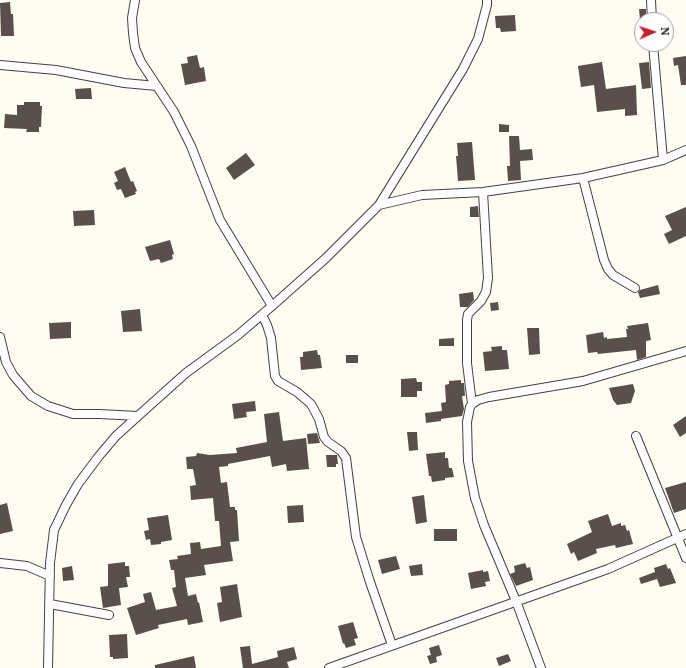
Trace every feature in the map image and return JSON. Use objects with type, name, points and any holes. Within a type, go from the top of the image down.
[{"type":"street","points":[[135,0],[132,18],[135,48],[141,62],[174,112],[191,146],[220,220],[272,306]]},
{"type":"street","points":[[48,668],[50,563],[54,530],[78,484],[116,436],[186,373],[238,335],[262,315],[326,258],[379,206],[463,69],[478,39],[487,6],[487,0]]},
{"type":"street","points":[[651,0],[652,12]]},
{"type":"street","points":[[654,52],[663,160]]},
{"type":"street","points":[[0,65],[56,70],[124,83],[157,86]]},
{"type":"street","points":[[379,206],[422,195],[484,192],[583,178],[663,160],[686,150]]},
{"type":"street","points":[[583,178],[604,260],[608,269],[613,275],[635,288]]},
{"type":"street","points":[[472,404],[467,363],[466,320],[468,314],[481,301],[486,292],[488,278],[484,192]]},
{"type":"street","points":[[262,315],[271,338],[275,376],[278,381],[297,392],[311,404],[319,419],[324,437],[328,442],[341,451],[346,458],[356,537],[392,645]]},
{"type":"street","points":[[0,337],[6,362],[13,375],[31,396],[48,406],[73,414],[138,416]]},
{"type":"street","points":[[541,668],[516,601],[484,525],[475,498],[468,461],[468,410],[472,404],[478,400],[489,397],[583,381],[686,351]]},
{"type":"street","points":[[636,436],[686,558]]},
{"type":"street","points":[[330,668],[608,569],[678,539],[686,534]]},
{"type":"street","points":[[0,563],[27,566],[50,576]]},
{"type":"street","points":[[50,604],[109,615]]},
{"type":"building","points":[[10,2],[11,14],[13,14],[14,36],[1,36],[0,3]]},
{"type":"building","points":[[639,9],[646,9],[646,12],[639,12]]},
{"type":"building","points":[[515,15],[516,31],[501,32],[500,28],[496,28],[495,16]]},
{"type":"building","points":[[197,55],[200,68],[204,67],[206,81],[185,85],[181,64],[188,63],[187,57]]},
{"type":"building","points":[[686,56],[686,85],[681,85],[678,65],[674,66],[673,58]]},
{"type":"building","points":[[602,62],[606,89],[636,85],[637,115],[625,116],[625,109],[597,112],[594,85],[581,87],[578,66]]},
{"type":"building","points":[[649,62],[651,88],[642,89],[639,63]]},
{"type":"building","points":[[91,88],[92,99],[76,99],[75,89]]},
{"type":"building","points":[[24,102],[40,102],[40,106],[42,106],[41,127],[39,127],[39,132],[26,132],[27,129],[4,128],[5,114],[17,115],[17,105],[24,105]]},
{"type":"building","points":[[499,124],[509,125],[509,132],[499,132]]},
{"type":"building","points":[[509,136],[519,136],[520,150],[532,149],[533,160],[520,161],[521,180],[508,181],[507,166],[510,166]]},
{"type":"building","points":[[472,142],[475,180],[458,181],[456,156],[458,156],[457,143]]},
{"type":"building","points":[[246,153],[255,165],[234,180],[226,168]]},
{"type":"building","points":[[125,167],[131,182],[133,181],[137,191],[135,192],[136,194],[125,198],[121,189],[117,190],[114,183],[118,181],[114,172]]},
{"type":"building","points":[[478,206],[479,217],[470,217],[470,207]]},
{"type":"building","points":[[686,207],[686,236],[669,244],[664,234],[672,230],[665,216]]},
{"type":"building","points":[[94,210],[95,225],[74,226],[73,211]]},
{"type":"building","points":[[170,240],[174,254],[172,255],[173,259],[161,263],[159,259],[150,261],[145,247]]},
{"type":"building","points":[[658,285],[660,294],[640,298],[638,292],[640,290]]},
{"type":"building","points":[[473,292],[474,300],[468,307],[460,307],[459,294]]},
{"type":"building","points":[[498,302],[499,310],[491,311],[490,303]]},
{"type":"building","points":[[140,309],[142,331],[123,332],[121,311]]},
{"type":"building","points":[[71,322],[71,338],[50,339],[49,323]]},
{"type":"building","points":[[648,323],[651,340],[646,341],[646,357],[637,360],[636,350],[598,354],[597,352],[588,353],[586,335],[603,332],[604,338],[607,337],[607,339],[627,337],[627,326]]},
{"type":"building","points":[[527,328],[539,328],[540,354],[529,355]]},
{"type":"building","points":[[454,338],[454,346],[439,346],[439,339]]},
{"type":"building","points":[[502,346],[502,350],[507,350],[509,369],[485,371],[483,352],[492,351],[491,347]]},
{"type":"building","points":[[317,350],[318,355],[320,355],[322,368],[301,370],[300,357],[303,357],[303,352]]},
{"type":"building","points":[[346,355],[358,355],[358,363],[346,363]]},
{"type":"building","points":[[416,378],[417,382],[422,382],[422,391],[417,391],[417,397],[401,397],[401,379]]},
{"type":"building","points":[[461,380],[461,383],[464,383],[465,396],[462,396],[464,409],[462,416],[426,423],[425,413],[442,411],[441,403],[446,402],[445,385],[449,384],[449,381]]},
{"type":"building","points":[[633,384],[635,391],[631,403],[617,405],[613,400],[609,388]]},
{"type":"building","points":[[255,401],[256,411],[246,412],[247,417],[234,419],[232,404]]},
{"type":"building","points":[[279,412],[283,441],[306,438],[309,469],[287,471],[286,464],[272,467],[270,456],[219,467],[221,483],[227,482],[230,507],[235,507],[235,510],[237,510],[239,541],[230,542],[233,561],[204,565],[206,575],[185,578],[188,596],[196,594],[203,622],[188,625],[187,619],[158,625],[159,628],[136,635],[127,608],[145,602],[143,594],[151,592],[156,610],[177,606],[172,588],[176,587],[174,570],[171,570],[169,560],[178,559],[177,556],[191,554],[190,543],[200,542],[201,549],[221,546],[219,521],[215,521],[213,498],[191,500],[190,486],[196,485],[193,469],[187,469],[186,457],[196,456],[197,453],[210,455],[237,453],[236,448],[267,442],[264,414]]},
{"type":"building","points":[[686,416],[686,433],[680,437],[673,425]]},
{"type":"building","points":[[407,432],[417,432],[418,450],[409,451]]},
{"type":"building","points":[[317,433],[320,443],[308,444],[307,434]]},
{"type":"building","points":[[445,452],[445,458],[448,458],[449,468],[452,468],[454,477],[432,482],[431,476],[429,476],[426,454]]},
{"type":"building","points":[[326,455],[337,455],[338,464],[336,464],[336,467],[327,467]]},
{"type":"building","points":[[686,482],[686,509],[674,513],[665,488]]},
{"type":"building","points":[[424,495],[427,522],[416,524],[412,497]]},
{"type":"building","points":[[7,503],[13,531],[0,534],[0,505]]},
{"type":"building","points":[[303,505],[304,522],[288,523],[287,506]]},
{"type":"building","points":[[608,514],[612,526],[621,523],[621,526],[625,525],[627,531],[629,530],[633,544],[616,548],[615,545],[596,549],[597,553],[578,561],[574,552],[571,554],[567,544],[592,532],[588,521]]},
{"type":"building","points":[[168,515],[172,540],[161,542],[161,544],[151,545],[150,539],[146,540],[144,531],[149,530],[147,518]]},
{"type":"building","points":[[434,529],[457,529],[457,541],[434,541]]},
{"type":"building","points":[[396,556],[400,569],[382,574],[378,560]]},
{"type":"building","points":[[125,562],[125,566],[129,566],[130,577],[126,577],[128,587],[119,588],[121,605],[103,608],[100,587],[108,586],[108,564]]},
{"type":"building","points":[[525,563],[527,568],[530,567],[533,580],[516,586],[510,574],[515,572],[514,566]]},
{"type":"building","points":[[422,564],[423,575],[411,576],[409,566]]},
{"type":"building","points":[[666,564],[668,569],[670,568],[676,583],[660,587],[657,579],[641,584],[639,578],[655,572],[654,568]]},
{"type":"building","points":[[72,566],[74,580],[63,581],[62,568]]},
{"type":"building","points":[[483,570],[483,572],[488,571],[490,581],[485,582],[486,586],[471,589],[468,573]]},
{"type":"building","points":[[237,584],[242,617],[220,622],[217,603],[222,602],[220,587]]},
{"type":"building","points":[[353,622],[358,638],[354,639],[356,645],[346,648],[344,643],[343,644],[338,626]]},
{"type":"building","points":[[127,634],[128,658],[113,659],[113,657],[110,657],[109,635]]},
{"type":"building","points":[[439,645],[442,655],[436,657],[437,662],[430,664],[427,656],[431,655],[429,648]]},
{"type":"building","points":[[250,646],[252,664],[278,657],[277,651],[294,647],[297,659],[287,662],[289,668],[243,668],[240,647]]},
{"type":"building","points":[[508,654],[511,661],[499,666],[496,658]]},
{"type":"building","points":[[194,656],[196,668],[155,668],[155,665]]}]
